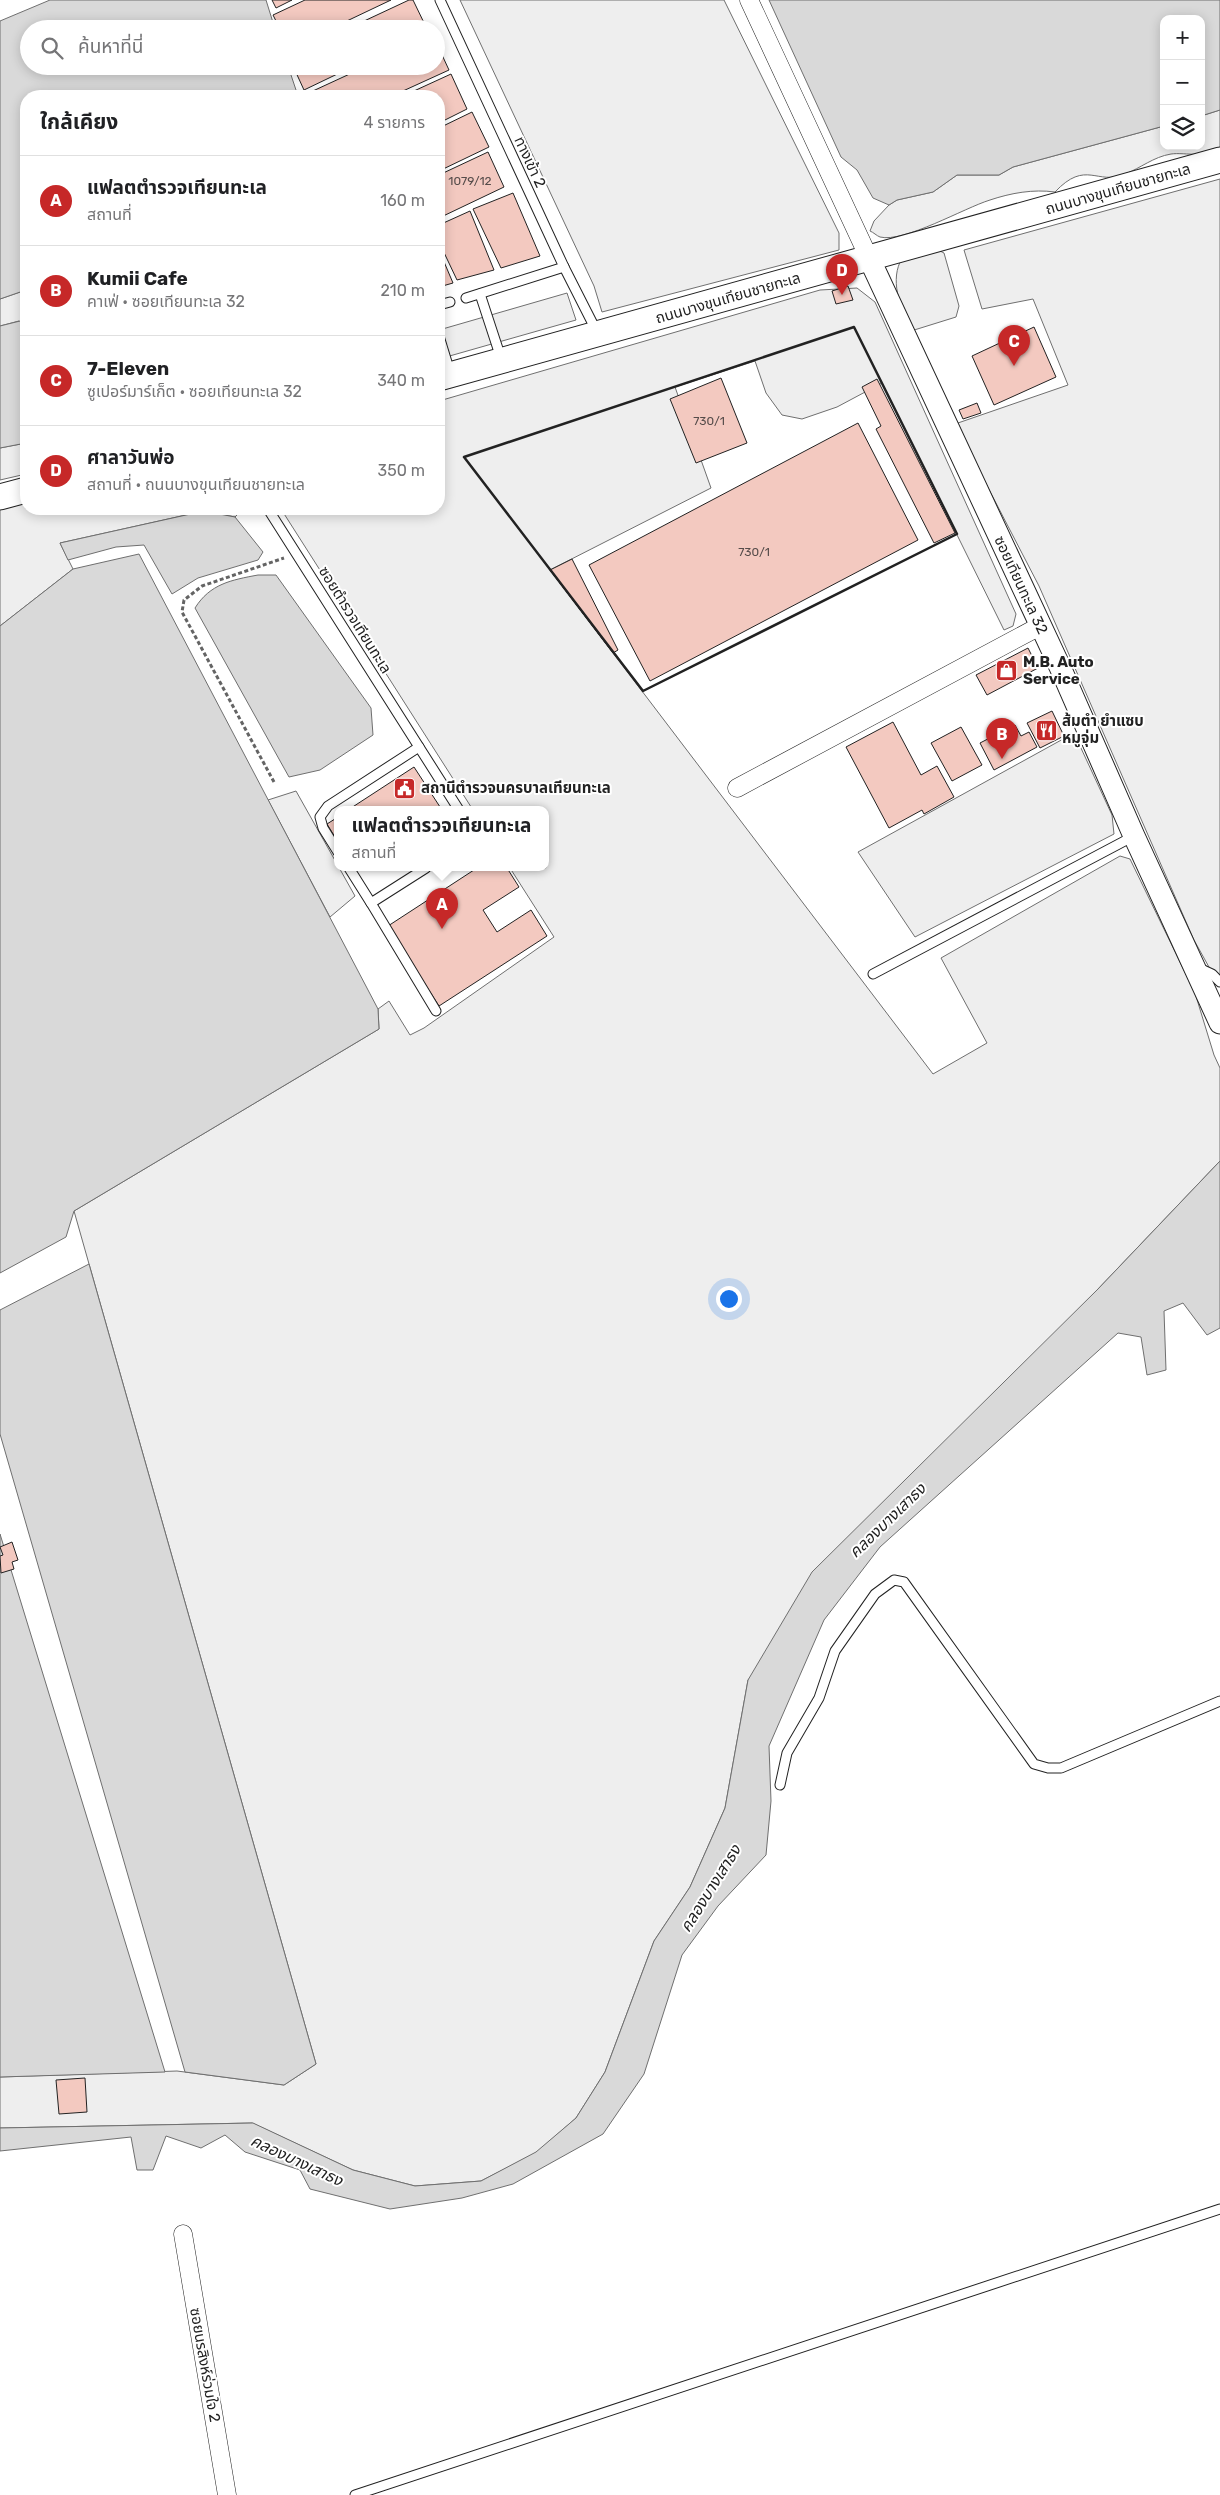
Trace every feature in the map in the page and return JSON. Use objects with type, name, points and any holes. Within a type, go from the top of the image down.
[{"type":"main road","name":"ถนนบางขุนเทียนชายทะเล","points":[[445,376],[1220,160]]},
{"type":"main road","points":[[0,497],[20,492]]},
{"type":"street","points":[[749,0],[869,258]]},
{"type":"street","name":"ซอยเทียนทะเล 32","points":[[869,258],[1040,626],[1220,1023]]},
{"type":"street","points":[[737,788],[1040,626]]},
{"type":"street","name":"ซอยนรสิงห์ร่วมใจ 2","points":[[183,2234],[227,2495]]},
{"type":"lane","name":"ทางเข้า 2","points":[[440,0],[564,267],[598,334]]},
{"type":"lane","points":[[466,298],[564,267]]},
{"type":"lane","points":[[480,294],[502,361]]},
{"type":"lane","points":[[445,303],[450,302]]},
{"type":"lane","name":"ซอยตำรวจเทียนทะเล","points":[[272,515],[456,806]]},
{"type":"lane","points":[[334,846],[323,828],[320,818],[328,806],[419,747]]},
{"type":"lane","points":[[873,974],[1134,836]]},
{"type":"lane","points":[[351,871],[436,1011]]},
{"type":"lane","points":[[371,903],[421,871]]},
{"type":"lane","points":[[1193,966],[1212,974],[1220,982]]},
{"type":"lane","points":[[780,1785],[787,1753],[818,1698],[835,1651],[875,1594],[894,1580],[904,1582],[925,1609],[1034,1764],[1048,1768],[1061,1768],[1220,1701]]},
{"type":"lane","points":[[355,2495],[1220,2209]]},
{"type":"path","points":[[274,782],[182,612],[184,600],[202,586],[297,554]]},
{"type":"shaded area","points":[[460,0],[724,0],[839,233],[839,250],[602,312],[594,286]]},
{"type":"shaded area","points":[[1220,110],[1220,148],[1216,151],[1204,154],[1165,155],[1131,172],[1115,177],[1083,175],[1075,177],[1055,192],[1030,191],[998,198],[904,235],[880,237],[870,231],[874,221],[889,205],[897,200],[933,192],[957,175],[999,175],[1013,167],[1160,127],[1160,150],[1205,150],[1205,115]]},
{"type":"shaded area","points":[[1220,179],[1220,987],[1194,940],[1039,586],[955,424],[1068,385],[1033,299],[982,309],[964,250]]},
{"type":"shaded area","points":[[936,249],[944,253],[959,306],[956,317],[911,331],[898,297],[897,271],[900,262]]},
{"type":"shaded area","points":[[857,288],[875,302],[1016,614],[1013,626],[1004,630],[882,383],[837,407],[802,419],[782,415],[766,393],[755,361],[675,387],[711,488],[550,570],[933,1074],[987,1043],[941,958],[1120,856],[1130,859],[1195,993],[1214,1055],[1220,1068],[1220,1161],[1098,1289],[748,1680],[725,1808],[690,1887],[654,1941],[605,2072],[576,2118],[536,2153],[481,2181],[415,2186],[353,2170],[252,2123],[0,2128],[0,2077],[177,2071],[284,2085],[316,2064],[74,1211],[379,1029],[378,1009],[389,1001],[410,1035],[424,1028],[554,937],[512,871],[549,871],[549,806],[470,806],[285,515],[445,515],[445,399],[820,290]]},
{"type":"shaded area","points":[[20,292],[20,322],[0,326],[0,299]]},
{"type":"shaded area","points":[[567,293],[576,320],[445,357],[445,328]]},
{"type":"shaded area","points":[[20,444],[20,475],[0,480],[0,448]]},
{"type":"shaded area","points":[[20,504],[20,515],[186,515],[60,543],[73,569],[0,626],[0,507]]},
{"type":"shaded area","points":[[1074,733],[1112,815],[1114,834],[915,937],[858,852]]},
{"type":"shaded area","points":[[296,791],[334,859],[334,871],[341,871],[355,896],[330,917],[268,800]]},
{"type":"water","points":[[50,0],[266,0],[272,20],[20,20],[20,75],[291,75],[296,90],[20,90],[20,292],[0,299],[0,21]]},
{"type":"water","points":[[769,0],[1220,0],[1220,110],[1205,115],[1205,15],[1160,15],[1160,127],[1013,167],[999,175],[957,175],[933,192],[897,200],[889,205],[873,198],[857,170],[841,157]]},
{"type":"water","points":[[20,321],[20,444],[0,448],[0,326]]},
{"type":"water","points":[[186,515],[225,515],[235,517],[263,552],[258,560],[198,578],[172,594],[144,545],[116,547],[68,560],[60,543]]},
{"type":"water","points":[[139,554],[378,1009],[379,1029],[74,1211],[66,1237],[0,1273],[0,626],[73,569]]},
{"type":"water","points":[[258,575],[276,575],[371,708],[373,735],[320,770],[289,777],[195,608],[207,593],[214,588],[230,581]]},
{"type":"water","name":"คลองบางเสาธง","points":[[1220,1161],[1220,1328],[1207,1335],[1183,1303],[1164,1311],[1166,1370],[1147,1375],[1141,1337],[1118,1333],[880,1547],[824,1620],[769,1746],[771,1801],[766,1855],[718,1906],[682,1955],[644,2074],[603,2134],[513,2184],[462,2198],[390,2209],[310,2189],[300,2170],[245,2152],[225,2135],[201,2148],[166,2136],[153,2170],[137,2170],[131,2137],[0,2151],[0,2128],[253,2123],[353,2170],[415,2186],[481,2181],[536,2152],[576,2118],[605,2072],[654,1941],[690,1887],[725,1808],[748,1680],[812,1572],[1098,1289]]},
{"type":"water","points":[[89,1264],[316,2064],[284,2085],[185,2072],[0,1434],[0,1310]]},
{"type":"water","points":[[0,1534],[165,2072],[0,2077]]},
{"type":"building","points":[[272,0],[292,0],[276,8]]},
{"type":"building","points":[[305,0],[391,0],[349,20],[276,20],[273,15]]},
{"type":"building","points":[[409,0],[413,0],[423,20],[366,20]]},
{"type":"building","points":[[445,61],[449,70],[445,72]]},
{"type":"building","points":[[451,74],[467,109],[445,120],[445,90],[416,90]]},
{"type":"building","points":[[297,75],[335,75],[304,90]]},
{"type":"building","points":[[348,75],[438,75],[405,90],[315,90]]},
{"type":"building","points":[[472,112],[489,147],[445,168],[445,125]]},
{"type":"building","points":[[488,152],[504,187],[445,215],[445,172]]},
{"type":"building","points":[[513,193],[540,256],[501,268],[473,209]]},
{"type":"building","points":[[470,211],[494,270],[457,280],[445,255],[445,222]]},
{"type":"building","points":[[445,264],[453,283],[445,285]]},
{"type":"building","points":[[848,286],[853,300],[836,304],[832,291]]},
{"type":"building","points":[[1034,327],[1056,377],[994,405],[972,356]]},
{"type":"building","points":[[721,378],[747,443],[696,463],[670,399]]},
{"type":"building","points":[[877,379],[955,533],[934,543],[876,429],[881,426],[862,387]]},
{"type":"building","points":[[977,403],[981,413],[963,419],[959,410]]},
{"type":"building","points":[[858,423],[918,540],[650,681],[589,565]]},
{"type":"building","points":[[572,559],[618,650],[613,653],[550,570]]},
{"type":"building","name":"M.B. Auto Service","points":[[1028,648],[1038,668],[987,695],[976,675]]},
{"type":"building","name":"ส้มตำ ยำแซบ หมูจุ่ม","points":[[1052,711],[1064,736],[1040,748],[1027,723]]},
{"type":"building","points":[[893,722],[921,775],[937,766],[954,797],[924,814],[922,810],[889,828],[846,747]]},
{"type":"building","points":[[1015,725],[1021,736],[1029,732],[1037,747],[994,770],[980,743]]},
{"type":"building","points":[[961,727],[982,765],[952,781],[931,743]]},
{"type":"building","name":"สถานีตำรวจนครบาลเทียนทะเล","points":[[414,767],[439,806],[354,806]]},
{"type":"building","points":[[334,820],[334,835],[327,824]]},
{"type":"building","points":[[472,871],[509,871],[519,887],[483,910],[497,932],[531,910],[547,936],[439,1006],[388,926]]},
{"type":"building","points":[[12,1542],[18,1560],[12,1562],[14,1569],[1,1573],[0,1556],[3,1555],[0,1547]]},
{"type":"building","points":[[85,2078],[87,2112],[59,2114],[56,2080]]},
{"type":"wall","points":[[854,327],[957,534],[643,691],[464,457],[854,327]]},
{"type":"place","name":"ศาลาวันพ่อ","points":[[842,295]]},
{"type":"place","name":"7-Eleven","points":[[1014,366]]},
{"type":"place","name":"M.B. Auto Service","points":[[1007,671]]},
{"type":"place","name":"ส้มตำ ยำแซบ หมูจุ่ม","points":[[1046,730]]},
{"type":"place","name":"Kumii Cafe","points":[[1002,759]]},
{"type":"place","name":"สถานีตำรวจนครบาลเทียนทะเล","points":[[405,788]]},
{"type":"place","name":"แฟลตตำรวจเทียนทะเล","points":[[442,929]]}]
